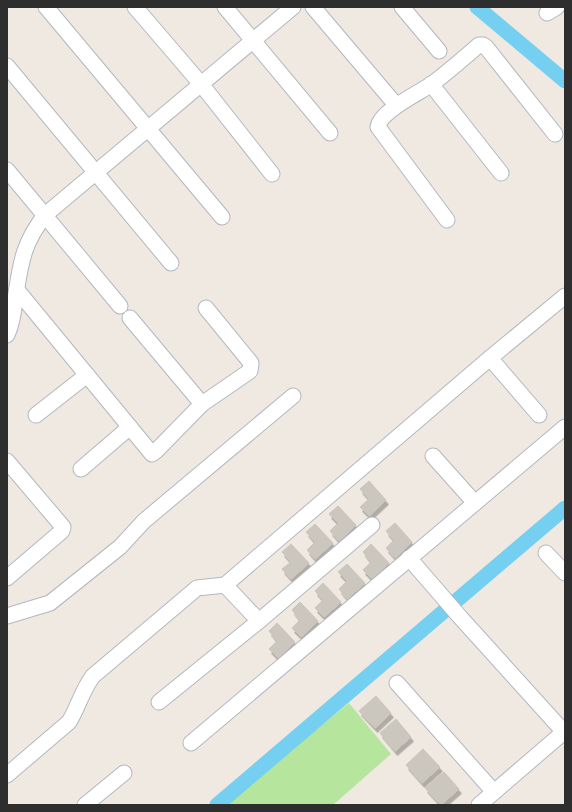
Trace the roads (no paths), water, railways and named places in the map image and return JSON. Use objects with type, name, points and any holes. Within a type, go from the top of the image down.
[{"type":"street","points":[[46,7],[222,217]]},
{"type":"street","points":[[135,7],[201,84],[272,174]]},
{"type":"street","points":[[224,7],[330,133]]},
{"type":"street","points":[[7,335],[12,321],[22,259],[35,228],[45,215],[293,7]]},
{"type":"street","points":[[314,7],[396,105]]},
{"type":"street","points":[[402,7],[439,51]]},
{"type":"street","points":[[447,220],[378,127],[380,122],[396,105],[431,84],[479,45],[483,45],[555,134]]},
{"type":"street","points":[[7,66],[172,263]]},
{"type":"street","points":[[431,84],[501,174]]},
{"type":"street","points":[[7,170],[120,306]]},
{"type":"street","points":[[17,290],[150,453],[153,453],[202,404],[250,371],[251,363],[206,308]]},
{"type":"street","points":[[7,776],[68,722],[75,712],[86,684],[93,676],[197,588],[225,585],[490,358],[565,296]]},
{"type":"street","points":[[130,318],[202,404]]},
{"type":"street","points":[[490,358],[539,415]]},
{"type":"street","points":[[36,415],[87,375]]},
{"type":"street","points":[[7,616],[50,603],[120,547],[144,521],[293,396]]},
{"type":"street","points":[[81,469],[130,427]]},
{"type":"street","points":[[191,743],[565,427]]},
{"type":"street","points":[[433,456],[475,503]]},
{"type":"street","points":[[7,461],[63,527],[62,531],[7,578]]},
{"type":"street","points":[[160,702],[259,621],[372,525]]},
{"type":"street","points":[[546,553],[565,573]]},
{"type":"street","points":[[409,558],[460,617],[565,732],[479,805]]},
{"type":"street","points":[[225,585],[259,621]]},
{"type":"street","points":[[397,683],[494,792]]},
{"type":"street","points":[[85,805],[124,773]]},
{"type":"waterway","points":[[477,7],[565,81]]},
{"type":"waterway","points":[[217,805],[565,508]]}]
